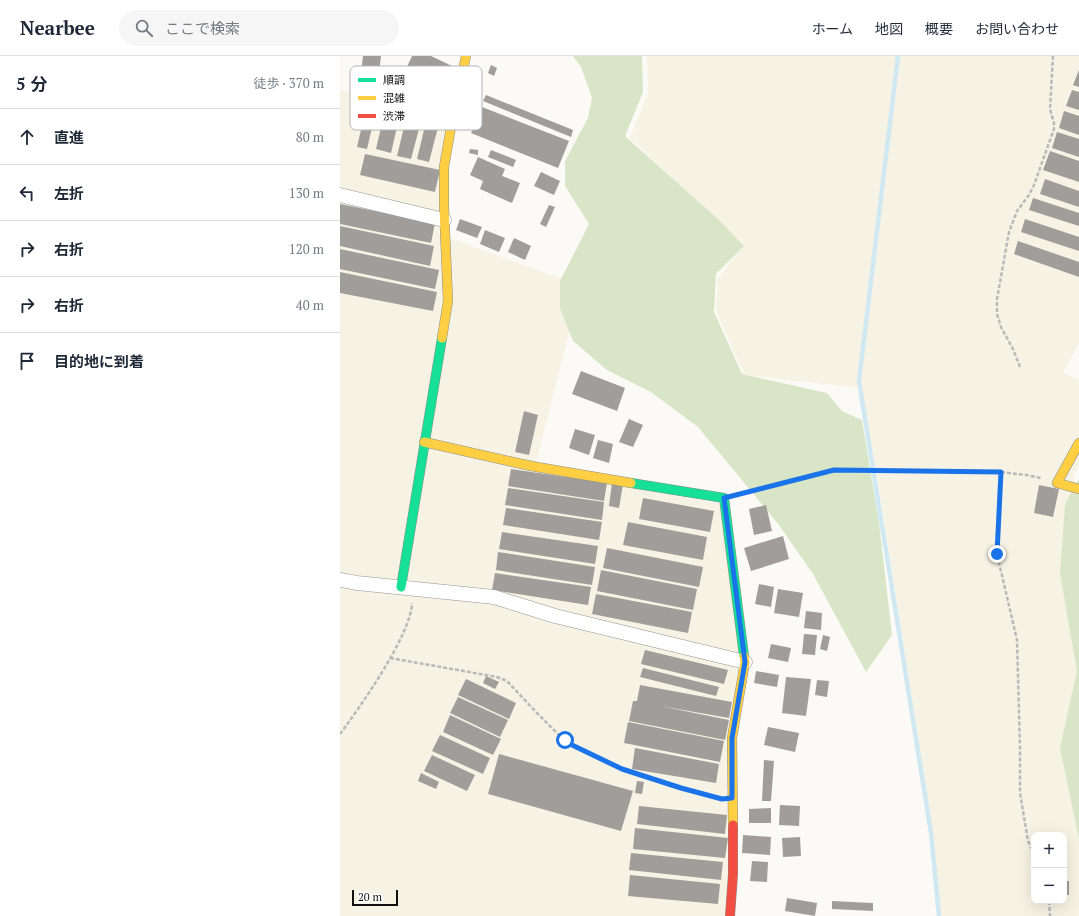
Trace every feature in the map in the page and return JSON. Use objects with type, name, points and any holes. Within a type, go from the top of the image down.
[{"type":"street","points":[[464,66],[466,56]]},
{"type":"street","points":[[406,588],[424,442],[448,301],[444,220],[444,167],[451,130]]},
{"type":"street","points":[[340,195],[444,220]]},
{"type":"street","points":[[424,442],[531,466],[724,498],[745,662],[732,738],[733,874],[730,916]]},
{"type":"street","points":[[1079,443],[1057,482],[1079,489]]},
{"type":"street","points":[[340,580],[494,597],[555,616],[745,662]]},
{"type":"path","points":[[1020,367],[1013,349],[1001,327],[997,314],[997,299],[1009,232],[1017,211],[1029,195],[1034,185],[1054,129],[1050,109],[1053,56]]},
{"type":"path","points":[[724,498],[834,470],[1001,472],[1026,475],[1057,482]]},
{"type":"path","points":[[1001,472],[997,554],[1017,640],[1020,793],[1028,841],[1031,847]]},
{"type":"path","points":[[340,734],[360,707],[390,658],[405,629],[412,607],[406,588]]},
{"type":"path","points":[[390,658],[497,677],[507,681],[536,712],[572,745],[622,769],[637,774],[722,799],[732,798]]},
{"type":"path","points":[[1049,904],[1050,916]]},
{"type":"shaded area","points":[[647,56],[1079,56],[1079,343],[1063,373],[1079,379],[1079,466],[1073,476],[1079,492],[1079,916],[940,916],[933,834],[877,475],[860,388],[744,375],[716,311],[718,278],[744,245],[630,138],[648,93]]},
{"type":"shaded area","points":[[340,90],[350,92],[350,130],[447,130],[439,234],[581,286],[534,471],[720,504],[741,658],[726,916],[340,916]]},
{"type":"green space","points":[[573,56],[642,56],[643,92],[625,136],[719,220],[744,246],[716,274],[714,312],[742,374],[827,393],[842,411],[862,420],[879,523],[892,635],[866,672],[813,574],[779,525],[698,427],[651,392],[607,370],[573,341],[560,308],[560,281],[589,224],[565,186],[565,161],[588,118],[592,98],[581,67]]},
{"type":"green space","points":[[1079,479],[1079,839],[1060,748],[1077,671],[1060,574],[1065,504]]},
{"type":"building","points":[[363,56],[381,56],[380,66],[362,66]]},
{"type":"building","points":[[412,56],[431,56],[452,66],[407,66]]},
{"type":"building","points":[[491,65],[497,68],[494,76],[488,73]]},
{"type":"building","points":[[1079,70],[1079,87],[1073,85]]},
{"type":"building","points":[[1072,90],[1079,92],[1079,110],[1066,106]]},
{"type":"building","points":[[486,95],[573,130],[571,137],[483,101]]},
{"type":"building","points":[[482,107],[569,141],[558,168],[471,133],[472,130],[482,130]]},
{"type":"building","points":[[1064,111],[1079,116],[1079,135],[1059,128]]},
{"type":"building","points":[[361,130],[371,130],[367,149],[357,147]]},
{"type":"building","points":[[380,130],[396,130],[391,153],[376,149]]},
{"type":"building","points":[[403,130],[419,130],[411,159],[397,156]]},
{"type":"building","points":[[424,130],[437,130],[429,162],[417,159]]},
{"type":"building","points":[[1057,132],[1079,139],[1079,157],[1052,148]]},
{"type":"building","points":[[470,149],[478,150],[478,155],[469,153]]},
{"type":"building","points":[[491,150],[516,160],[513,167],[488,157]]},
{"type":"building","points":[[1050,151],[1079,161],[1079,182],[1043,170]]},
{"type":"building","points":[[365,154],[440,170],[435,192],[360,175]]},
{"type":"building","points":[[478,157],[505,169],[502,176],[520,183],[512,203],[480,189],[483,181],[470,175]]},
{"type":"building","points":[[541,172],[560,181],[554,195],[534,186]]},
{"type":"building","points":[[1045,179],[1079,191],[1079,207],[1040,194]]},
{"type":"building","points":[[1033,198],[1079,213],[1079,226],[1029,210]]},
{"type":"building","points":[[340,204],[435,223],[431,243],[340,224]]},
{"type":"building","points":[[549,205],[555,207],[546,227],[540,224]]},
{"type":"building","points":[[460,219],[482,227],[477,238],[456,230]]},
{"type":"building","points":[[1025,219],[1079,237],[1079,251],[1021,232]]},
{"type":"building","points":[[340,226],[434,246],[430,266],[340,246]]},
{"type":"building","points":[[485,230],[505,238],[499,252],[480,244]]},
{"type":"building","points":[[514,238],[531,246],[525,260],[508,252]]},
{"type":"building","points":[[1018,241],[1079,262],[1079,277],[1014,254]]},
{"type":"building","points":[[340,249],[439,270],[435,289],[340,269]]},
{"type":"building","points":[[340,272],[437,292],[433,311],[340,293]]},
{"type":"building","points":[[581,371],[625,388],[617,411],[572,394]]},
{"type":"building","points":[[524,411],[538,415],[529,455],[515,452]]},
{"type":"building","points":[[629,419],[643,425],[633,447],[619,442]]},
{"type":"building","points":[[575,429],[595,435],[589,455],[569,448]]},
{"type":"building","points":[[598,440],[613,444],[609,463],[593,458]]},
{"type":"building","points":[[511,469],[607,483],[604,501],[508,486]]},
{"type":"building","points":[[612,483],[623,484],[619,508],[609,506]]},
{"type":"building","points":[[1039,485],[1059,489],[1053,517],[1034,513]]},
{"type":"building","points":[[508,488],[604,502],[602,520],[505,505]]},
{"type":"building","points":[[643,498],[714,511],[710,532],[639,519]]},
{"type":"building","points":[[766,505],[772,531],[754,535],[749,509]]},
{"type":"building","points":[[506,508],[602,522],[599,540],[503,525]]},
{"type":"building","points":[[628,522],[707,537],[703,560],[623,545]]},
{"type":"building","points":[[502,532],[598,546],[595,564],[499,549]]},
{"type":"building","points":[[783,536],[789,559],[751,571],[744,548]]},
{"type":"building","points":[[607,548],[703,567],[699,587],[603,568]]},
{"type":"building","points":[[498,552],[595,567],[592,585],[496,570]]},
{"type":"building","points":[[601,570],[697,589],[693,610],[597,591]]},
{"type":"building","points":[[495,573],[591,587],[588,605],[492,590]]},
{"type":"building","points":[[759,584],[774,587],[771,607],[755,604]]},
{"type":"building","points":[[778,589],[803,593],[799,617],[774,613]]},
{"type":"building","points":[[596,594],[692,612],[688,633],[592,614]]},
{"type":"building","points":[[806,611],[822,613],[821,630],[804,628]]},
{"type":"building","points":[[804,634],[817,635],[815,655],[802,654]]},
{"type":"building","points":[[823,635],[830,637],[827,651],[820,649]]},
{"type":"building","points":[[771,644],[791,648],[788,662],[768,658]]},
{"type":"building","points":[[645,650],[728,670],[724,684],[641,664]]},
{"type":"building","points":[[643,668],[719,687],[716,696],[640,677]]},
{"type":"building","points":[[756,671],[779,675],[777,687],[754,683]]},
{"type":"building","points":[[486,676],[499,682],[495,689],[483,683]]},
{"type":"building","points":[[786,677],[811,679],[806,716],[782,713]]},
{"type":"building","points":[[466,679],[516,703],[509,719],[458,695]]},
{"type":"building","points":[[817,680],[829,681],[827,697],[815,695]]},
{"type":"building","points":[[640,685],[732,702],[729,718],[660,706],[729,720],[725,740],[629,721],[633,701],[637,701]]},
{"type":"building","points":[[458,697],[508,720],[500,737],[450,713]]},
{"type":"building","points":[[450,715],[501,739],[493,755],[443,732]]},
{"type":"building","points":[[628,722],[724,741],[720,762],[624,743]]},
{"type":"building","points":[[768,727],[799,733],[795,752],[764,745]]},
{"type":"building","points":[[440,735],[490,758],[483,774],[432,751]]},
{"type":"building","points":[[635,748],[719,764],[716,783],[632,769]]},
{"type":"building","points":[[499,754],[633,791],[621,831],[488,794]]},
{"type":"building","points":[[432,755],[475,775],[467,791],[424,771]]},
{"type":"building","points":[[764,760],[774,761],[771,801],[762,801]]},
{"type":"building","points":[[421,773],[439,782],[436,789],[418,781]]},
{"type":"building","points":[[637,781],[644,782],[642,794],[635,793]]},
{"type":"building","points":[[780,805],[800,806],[799,826],[779,825]]},
{"type":"building","points":[[639,806],[727,815],[725,834],[637,824]]},
{"type":"building","points":[[771,808],[771,823],[749,823],[749,809]]},
{"type":"building","points":[[635,828],[728,838],[725,858],[633,849]]},
{"type":"building","points":[[743,835],[771,837],[770,855],[742,853]]},
{"type":"building","points":[[800,837],[801,856],[783,857],[782,838]]},
{"type":"building","points":[[631,853],[723,862],[721,880],[629,870]]},
{"type":"building","points":[[752,861],[768,862],[767,882],[750,881]]},
{"type":"building","points":[[630,875],[720,884],[718,904],[628,896]]},
{"type":"building","points":[[1067,881],[1069,881],[1069,895],[1067,895]]},
{"type":"building","points":[[787,898],[817,903],[815,916],[785,911]]},
{"type":"building","points":[[832,901],[873,903],[873,911],[832,909]]},
{"type":"waterway","points":[[898,56],[859,381],[931,833],[939,916]]},
{"type":"traffic: fast","points":[[401,587],[442,338]]},
{"type":"traffic: fast","points":[[631,483],[724,498],[744,656]]},
{"type":"traffic: slow","points":[[464,66],[466,56]]},
{"type":"traffic: slow","points":[[442,338],[448,301],[444,208],[444,167],[451,130]]},
{"type":"traffic: slow","points":[[424,442],[531,466],[631,483]]},
{"type":"traffic: slow","points":[[1079,443],[1057,483],[1079,489]]},
{"type":"traffic: slow","points":[[733,825],[732,738],[745,662],[744,656]]},
{"type":"traffic: jam","points":[[730,916],[733,874],[733,825]]},
{"type":"route","points":[[565,740],[572,745],[622,769],[681,788],[722,799],[732,798],[732,738],[745,662],[724,498],[834,470],[1001,472],[997,554]]}]
